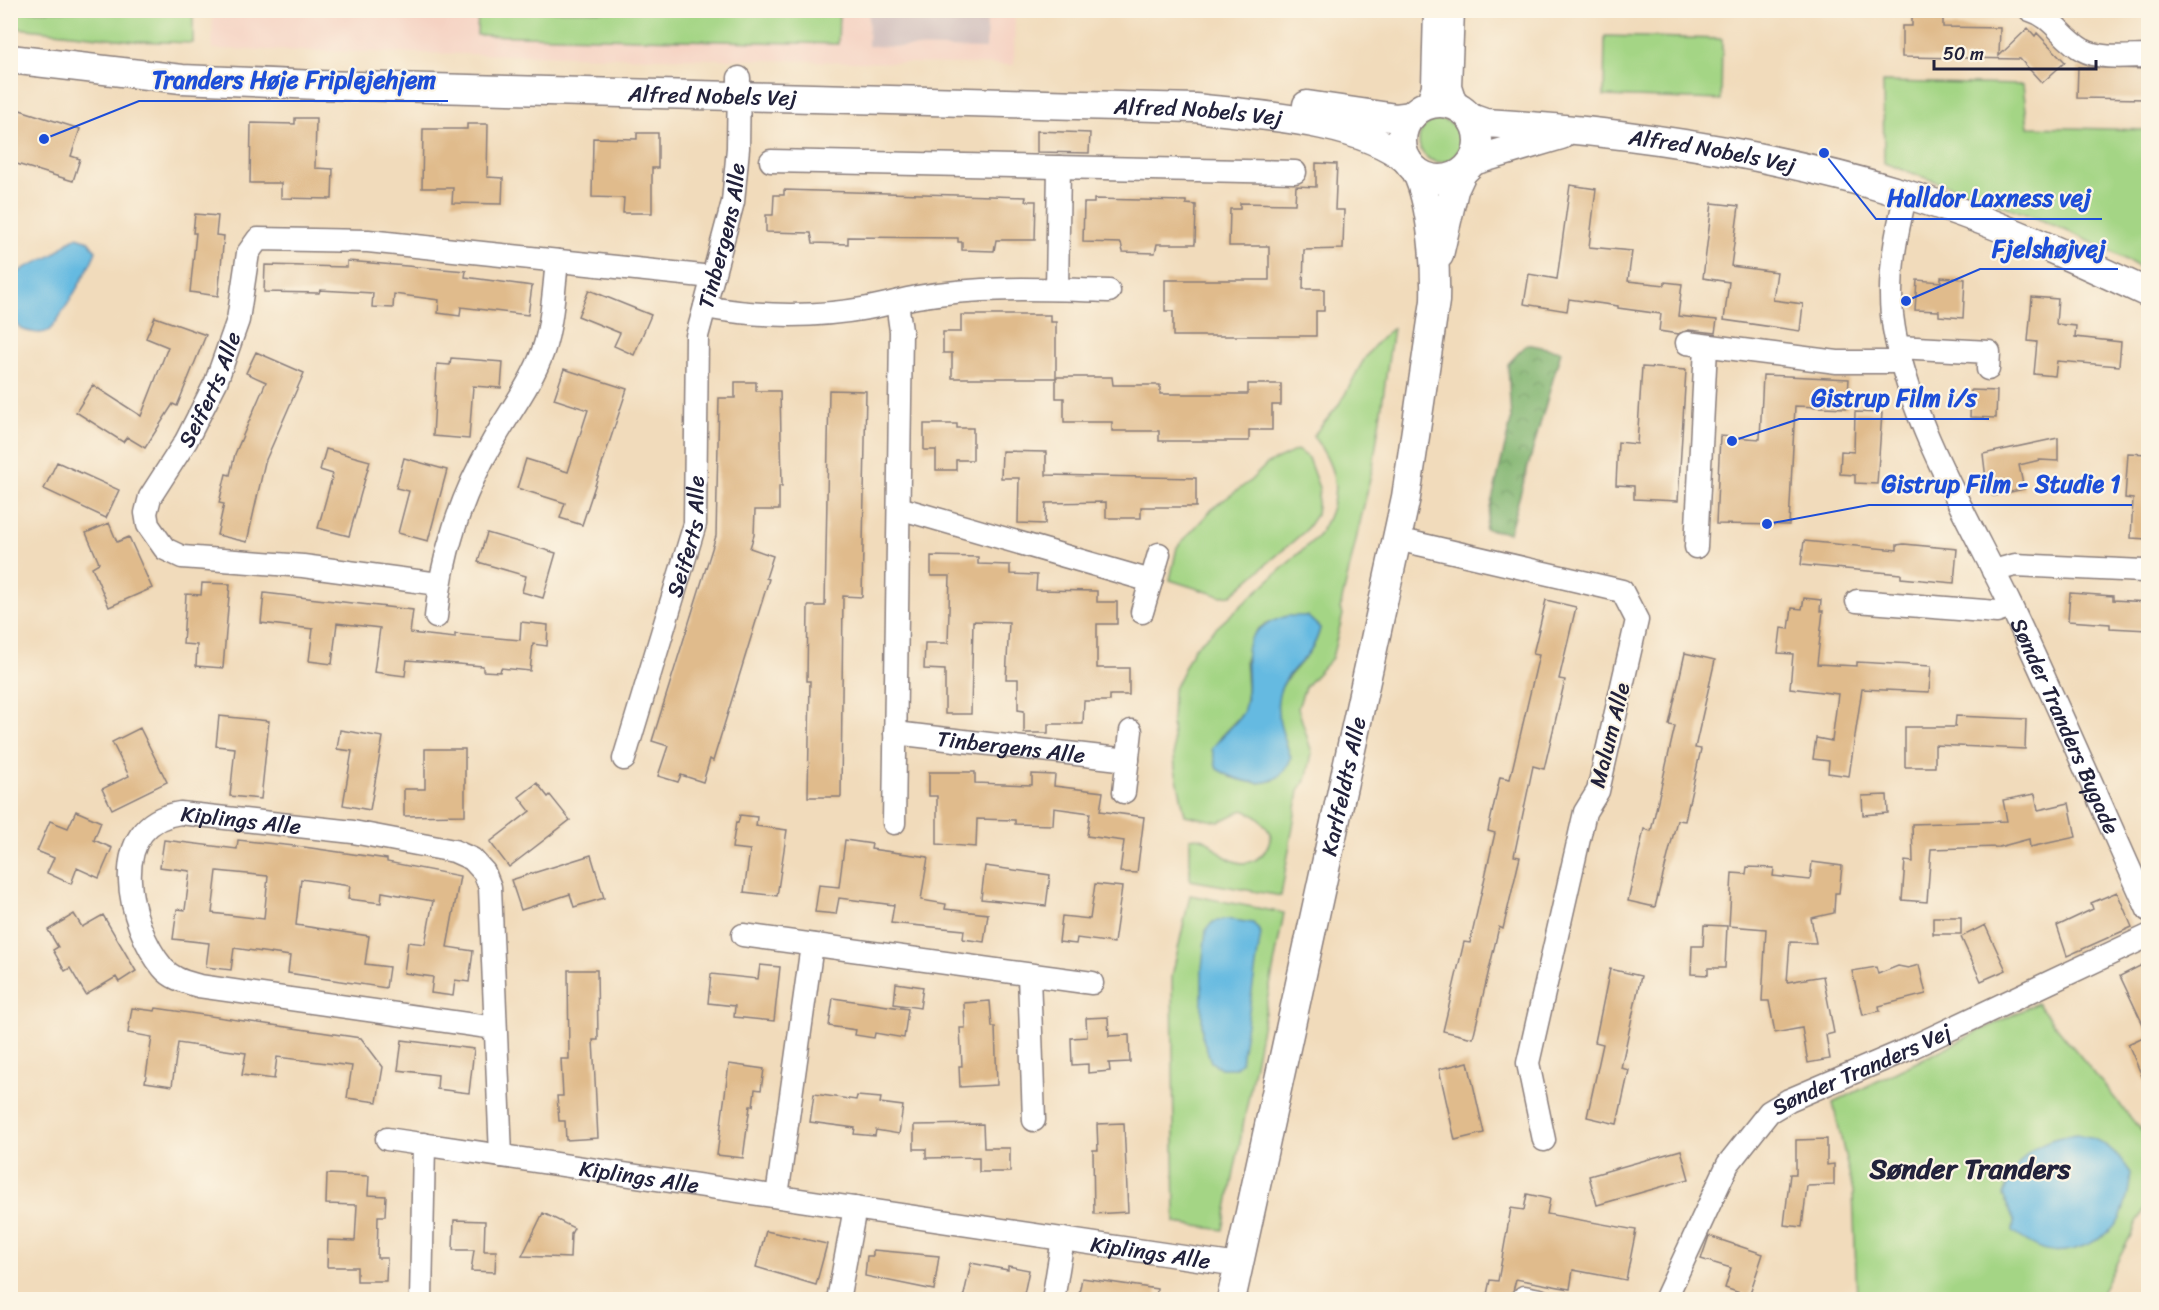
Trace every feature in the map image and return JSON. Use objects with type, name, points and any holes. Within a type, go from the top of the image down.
[{"type":"street","points":[[1435,10],[1433,86],[1402,137],[1411,166],[1439,180],[1468,167],[1479,139],[1450,86],[1452,10]]},
{"type":"street","points":[[2030,10],[2051,20],[2075,44],[2091,53],[2148,56]]},
{"type":"street","name":"Alfred Nobels Vej","points":[[10,40],[143,58],[246,65],[1195,108],[1277,117],[1350,133],[1391,147],[1411,166]]},
{"type":"street","name":"Alfred Nobels Vej","points":[[10,59],[193,80],[739,87],[1175,88],[1241,93],[1386,117],[1419,110]]},
{"type":"street","name":"Tinbergens Alle","points":[[739,87],[738,148],[733,202],[705,307],[753,315],[801,316],[853,311],[918,297],[996,289],[1109,291]]},
{"type":"street","points":[[1419,110],[1448,103],[1464,113]]},
{"type":"street","name":"Alfred Nobels Vej","points":[[1464,113],[1485,123],[1651,138],[1812,169],[1906,194],[2024,236],[2148,293]]},
{"type":"street","name":"Alfred Nobels Vej","points":[[1468,167],[1578,131]]},
{"type":"street","name":"Tinbergens Alle","points":[[771,161],[1295,172]]},
{"type":"street","name":"Karlfeldts Alle","points":[[1411,166],[1422,184],[1436,269]]},
{"type":"street","points":[[1057,290],[1059,167]]},
{"type":"street","name":"Karlfeldts Alle","points":[[1231,1299],[1406,497],[1433,318],[1436,269],[1454,190],[1468,167]]},
{"type":"street","name":"Sønder Tranders Bygade","points":[[1906,194],[1895,243],[1891,283],[1900,355],[1916,409],[2011,607],[2148,910]]},
{"type":"street","name":"Seiferts Alle","points":[[439,584],[303,566],[182,557],[165,549],[148,525],[146,513],[150,497],[186,441],[216,382],[238,320],[248,253],[258,239],[368,241],[712,277]]},
{"type":"street","points":[[436,617],[439,584],[467,494],[491,444],[524,394],[544,350],[557,261]]},
{"type":"street","points":[[894,823],[901,331],[897,302]]},
{"type":"street","name":"Seiferts Alle","points":[[624,759],[695,524],[695,365],[697,336],[705,307]]},
{"type":"street","points":[[1696,547],[1697,345],[1837,362],[1900,355],[1989,352],[1988,369]]},
{"type":"street","points":[[899,508],[1151,581]]},
{"type":"street","name":"Malum Alle","points":[[1397,539],[1622,591],[1637,620],[1598,791],[1585,812],[1528,1063],[1545,1140]]},
{"type":"street","points":[[1142,612],[1159,554]]},
{"type":"street","points":[[1994,571],[2015,565],[2143,571]]},
{"type":"street","name":"Sønder Tranders Bygade","points":[[1857,601],[1997,612],[2011,607]]},
{"type":"street","points":[[1124,792],[1131,730]]},
{"type":"street","name":"Tinbergens Alle","points":[[895,733],[1128,760]]},
{"type":"street","name":"Kiplings Alle","points":[[495,1028],[200,986],[180,981],[164,968],[137,922],[131,902],[129,880],[133,853],[140,835],[165,815],[180,813],[353,832],[454,851],[472,859],[484,872],[490,887],[501,1156]]},
{"type":"street","points":[[743,935],[1092,983]]},
{"type":"street","name":"Sønder Tranders Vej","points":[[1665,1299],[1728,1164],[1769,1113],[1789,1100],[1906,1050],[2148,936]]},
{"type":"street","points":[[777,1196],[812,945]]},
{"type":"street","points":[[1029,975],[1034,1120]]},
{"type":"street","name":"Kiplings Alle","points":[[387,1139],[1239,1265]]},
{"type":"street","points":[[421,1299],[424,1144]]},
{"type":"street","points":[[838,1299],[855,1208]]},
{"type":"street","name":"Kiplings Alle","points":[[1053,1299],[1063,1239]]},
{"type":"shaded area","points":[[213,10],[1015,11],[1014,65],[212,49]]},
{"type":"shaded area","points":[[869,11],[987,11],[986,49],[868,46]]},
{"type":"green space","points":[[10,11],[193,11],[193,43],[135,41],[18,28],[11,26]]},
{"type":"green space","points":[[478,11],[839,11],[838,44],[477,35]]},
{"type":"green space","points":[[1605,36],[1722,39],[1721,100],[1604,96]]},
{"type":"green space","points":[[1883,82],[2023,85],[2028,127],[2148,130],[2148,265],[2144,270],[2049,223],[1884,163]]},
{"type":"green space","points":[[1440,120],[1448,121],[1455,126],[1460,133],[1460,149],[1455,156],[1448,161],[1440,162],[1432,161],[1425,156],[1420,149],[1419,141],[1420,133],[1425,126],[1432,121]]},
{"type":"green space","points":[[1393,328],[1373,466],[1340,609],[1343,614],[1332,658],[1305,687],[1298,708],[1312,753],[1307,777],[1299,791],[1281,896],[1190,880],[1190,838],[1202,838],[1221,854],[1242,863],[1261,856],[1271,835],[1260,819],[1243,810],[1219,822],[1185,815],[1175,769],[1172,723],[1173,691],[1194,648],[1318,536],[1326,523],[1334,498],[1335,486],[1329,462],[1313,436],[1337,407],[1366,356]],"holes":[[[1307,616],[1320,628],[1314,644],[1280,691],[1276,705],[1278,722],[1287,745],[1274,780],[1259,783],[1230,777],[1220,737],[1244,712],[1247,689],[1245,660],[1257,630],[1268,622]]]},
{"type":"green space","points":[[1527,344],[1561,351],[1509,533],[1485,529],[1511,421],[1508,364]]},
{"type":"green space","points":[[1297,450],[1308,458],[1319,488],[1316,515],[1305,531],[1231,595],[1220,596],[1170,580],[1177,547],[1214,507],[1249,482],[1267,464]]},
{"type":"green space","points":[[1190,895],[1284,913],[1223,1230],[1175,1223],[1172,976]]},
{"type":"green space","points":[[2037,1003],[2148,1139],[2148,1202],[2098,1299],[1857,1299],[1853,1191],[1833,1103]]},
{"type":"water","points":[[77,237],[89,241],[96,251],[66,306],[48,331],[39,333],[21,329],[11,316],[11,279],[23,269],[51,256]]},
{"type":"water","points":[[1287,616],[1307,616],[1320,628],[1311,649],[1286,678],[1278,700],[1280,722],[1291,758],[1278,777],[1259,783],[1249,782],[1217,769],[1212,749],[1239,719],[1244,710],[1247,694],[1249,642],[1256,632]]},
{"type":"water","points":[[1226,919],[1253,923],[1261,933],[1241,1062],[1235,1068],[1221,1068],[1211,1062],[1202,1036],[1202,968],[1206,930],[1213,922]]},
{"type":"water","points":[[2077,1134],[2094,1139],[2108,1147],[2131,1173],[2124,1208],[2112,1230],[2091,1243],[2069,1251],[2042,1249],[2013,1232],[2014,1221],[2003,1195],[2015,1169],[2029,1152],[2049,1140]]},
{"type":"building","points":[[1912,10],[1943,10],[1943,27],[2000,28],[1999,56],[2028,28],[2035,36],[2037,33],[2065,62],[2042,83],[2020,59],[1902,57],[1902,26],[1912,26]]},
{"type":"building","points":[[2078,67],[2148,69],[2148,99],[2077,98]]},
{"type":"building","points":[[10,110],[19,113],[20,110],[80,129],[71,156],[80,159],[73,181],[10,162]]},
{"type":"building","points":[[295,118],[316,118],[315,168],[333,169],[332,199],[281,198],[281,183],[250,183],[251,123],[295,124]]},
{"type":"building","points":[[467,124],[488,124],[487,177],[503,178],[502,204],[452,203],[453,188],[422,188],[423,129],[467,129]]},
{"type":"building","points":[[1037,131],[1090,133],[1089,153],[1037,152]]},
{"type":"building","points":[[637,133],[658,133],[658,168],[652,168],[652,213],[623,213],[624,198],[592,197],[593,138],[637,139]]},
{"type":"building","points":[[1316,163],[1337,164],[1335,210],[1344,210],[1343,249],[1304,250],[1303,289],[1324,289],[1324,311],[1316,311],[1316,336],[1173,336],[1173,311],[1165,311],[1165,280],[1269,280],[1269,246],[1229,246],[1230,209],[1240,209],[1240,203],[1295,204],[1296,186],[1316,187]]},
{"type":"building","points":[[1570,185],[1596,189],[1589,247],[1632,251],[1628,281],[1665,285],[1665,282],[1682,284],[1678,316],[1717,320],[1715,333],[1689,330],[1678,334],[1659,331],[1661,314],[1618,308],[1618,306],[1569,299],[1567,311],[1524,304],[1529,274],[1557,279]]},
{"type":"building","points":[[784,190],[1026,197],[1025,201],[1036,201],[1035,240],[996,240],[994,251],[962,250],[962,242],[958,242],[958,238],[848,237],[848,244],[813,243],[811,233],[766,232],[766,215],[773,215],[774,195],[784,195]]},
{"type":"building","points":[[1094,199],[1186,201],[1186,204],[1196,205],[1195,244],[1157,244],[1155,253],[1123,252],[1121,243],[1083,242],[1084,203],[1094,203]]},
{"type":"building","points":[[1712,203],[1739,206],[1731,266],[1777,272],[1773,300],[1803,304],[1800,331],[1724,320],[1729,282],[1703,278]]},
{"type":"building","points":[[195,214],[218,216],[216,235],[224,236],[218,296],[190,292],[196,233],[193,233]]},
{"type":"building","points":[[347,261],[466,271],[465,277],[532,286],[528,315],[461,307],[460,316],[438,313],[439,300],[394,294],[393,308],[372,307],[373,293],[320,290],[319,293],[264,292],[265,265],[347,267]]},
{"type":"building","points":[[1941,277],[1965,279],[1963,318],[1939,316],[1939,311],[1915,310],[1917,280],[1941,282]]},
{"type":"building","points":[[589,290],[651,315],[634,355],[614,346],[620,333],[578,316]]},
{"type":"building","points":[[2032,297],[2058,299],[2056,324],[2076,326],[2075,337],[2121,342],[2119,366],[2057,361],[2055,376],[2034,374],[2037,342],[2028,341]]},
{"type":"building","points":[[961,315],[1050,315],[1050,322],[1056,322],[1056,377],[1112,377],[1113,385],[1160,385],[1160,394],[1248,394],[1248,384],[1281,384],[1281,405],[1272,405],[1272,430],[1249,430],[1249,441],[1159,441],[1159,431],[1112,431],[1112,422],[1064,422],[1064,398],[1056,398],[1056,378],[952,378],[952,353],[943,353],[943,332],[961,332]]},
{"type":"building","points":[[155,317],[206,335],[177,406],[173,404],[145,448],[127,437],[123,442],[76,412],[93,385],[141,416],[168,347],[146,338]]},
{"type":"building","points":[[256,352],[304,373],[265,462],[247,542],[217,535],[224,504],[219,503],[226,474],[230,475],[235,454],[266,382],[246,373]]},
{"type":"building","points":[[451,358],[503,362],[501,388],[473,386],[469,439],[433,436],[437,364],[450,365]]},
{"type":"building","points":[[1642,367],[1686,370],[1678,501],[1634,499],[1634,486],[1616,485],[1618,442],[1637,444]]},
{"type":"building","points":[[564,369],[627,389],[582,525],[560,518],[565,503],[517,488],[526,459],[568,472],[588,410],[554,399]]},
{"type":"building","points":[[1763,375],[1849,379],[1847,408],[1795,406],[1789,525],[1716,524],[1720,436],[1760,439]]},
{"type":"building","points":[[735,382],[756,382],[756,391],[780,391],[782,486],[779,486],[779,510],[755,510],[754,535],[750,548],[773,556],[766,578],[769,579],[713,761],[710,759],[703,782],[681,775],[678,782],[658,776],[668,746],[652,741],[716,536],[719,398],[735,398]]},
{"type":"building","points":[[829,390],[866,391],[862,597],[843,596],[841,797],[808,797],[810,681],[807,681],[808,606],[825,606]]},
{"type":"building","points":[[1971,390],[1997,391],[1996,418],[1970,417]]},
{"type":"building","points":[[1855,412],[1882,413],[1877,484],[1855,483],[1855,475],[1840,474],[1841,451],[1854,452]]},
{"type":"building","points":[[924,424],[957,424],[957,428],[973,428],[973,460],[956,460],[956,470],[936,470],[936,450],[924,450]]},
{"type":"building","points":[[2058,438],[2058,461],[2040,460],[2019,465],[2024,489],[1993,496],[1990,481],[1986,479],[1983,454]]},
{"type":"building","points":[[326,449],[370,461],[349,536],[318,528],[333,474],[320,470]]},
{"type":"building","points":[[1002,451],[1046,452],[1046,475],[1196,478],[1196,507],[1141,507],[1141,518],[1106,518],[1106,502],[1046,503],[1045,524],[1018,523],[1019,478],[1001,478]]},
{"type":"building","points":[[2128,453],[2148,454],[2148,539],[2131,538],[2133,499],[2125,498]]},
{"type":"building","points":[[404,458],[447,470],[428,541],[398,533],[409,491],[396,488]]},
{"type":"building","points":[[57,462],[119,490],[106,518],[44,489]]},
{"type":"building","points":[[109,523],[117,542],[129,537],[152,588],[109,607],[92,567],[99,563],[86,533]]},
{"type":"building","points":[[487,533],[556,553],[543,598],[522,592],[526,576],[478,562]]},
{"type":"building","points":[[1804,541],[1897,550],[1897,545],[1904,544],[1957,549],[1954,583],[1901,578],[1901,574],[1801,565]]},
{"type":"building","points":[[931,556],[978,557],[978,564],[1010,565],[1010,574],[1037,575],[1036,590],[1097,591],[1097,602],[1117,602],[1117,624],[1097,624],[1097,668],[1129,668],[1129,695],[1110,695],[1110,701],[1084,701],[1083,724],[1048,724],[1048,733],[1024,733],[1024,711],[1018,710],[1018,679],[1006,679],[1009,622],[973,621],[971,714],[945,714],[945,670],[924,669],[925,643],[948,643],[950,576],[931,576]]},
{"type":"building","points":[[202,583],[230,584],[223,668],[196,666],[197,645],[183,644],[186,594],[201,595]]},
{"type":"building","points":[[264,593],[413,610],[410,633],[455,638],[455,634],[520,640],[521,622],[548,625],[547,646],[533,644],[530,671],[501,668],[500,672],[483,671],[483,666],[407,660],[405,676],[374,672],[380,628],[337,623],[332,664],[309,661],[313,629],[261,623]]},
{"type":"building","points":[[2070,593],[2113,596],[2113,600],[2148,602],[2148,630],[2110,628],[2110,624],[2068,621]]},
{"type":"building","points":[[1804,598],[1821,600],[1820,611],[1823,611],[1817,664],[1857,666],[1857,662],[1931,666],[1929,692],[1862,689],[1849,776],[1828,773],[1829,761],[1813,759],[1816,738],[1832,741],[1838,694],[1790,688],[1793,654],[1778,653],[1781,628],[1789,629],[1792,608],[1802,609]]},
{"type":"building","points":[[1546,600],[1576,607],[1559,679],[1565,680],[1544,769],[1533,766],[1514,856],[1520,857],[1503,929],[1499,927],[1473,1038],[1443,1031],[1464,942],[1470,943],[1495,833],[1488,831],[1500,777],[1510,779],[1539,655],[1533,654]]},
{"type":"building","points":[[1685,653],[1715,660],[1695,748],[1701,749],[1685,821],[1677,820],[1655,907],[1628,901],[1644,829],[1651,831],[1675,726],[1669,725]]},
{"type":"building","points":[[219,716],[269,721],[261,799],[230,796],[235,748],[216,746]]},
{"type":"building","points":[[1956,716],[2026,719],[2025,749],[1935,745],[1935,767],[1905,767],[1905,727],[1955,727]]},
{"type":"building","points":[[140,728],[167,782],[112,809],[102,789],[129,776],[112,742]]},
{"type":"building","points":[[340,730],[383,737],[370,810],[343,805],[352,751],[337,749]]},
{"type":"building","points":[[425,749],[465,749],[465,815],[404,816],[404,789],[425,789]]},
{"type":"building","points":[[929,772],[975,772],[975,783],[1032,785],[1032,774],[1055,775],[1054,786],[1103,792],[1100,811],[1144,817],[1137,873],[1120,872],[1124,841],[1087,836],[1090,813],[1054,808],[1053,825],[1015,824],[1015,820],[977,819],[976,847],[937,844],[937,796],[929,796]]},
{"type":"building","points":[[537,783],[570,820],[509,867],[490,842],[530,811],[519,797]]},
{"type":"building","points":[[2035,794],[2038,810],[2069,803],[2076,837],[2030,847],[2029,839],[1999,847],[1931,849],[1927,902],[1902,900],[1905,861],[1913,862],[1912,824],[2007,821],[2003,800]]},
{"type":"building","points":[[1887,795],[1888,813],[1863,815],[1862,796]]},
{"type":"building","points":[[76,811],[101,822],[94,840],[112,848],[99,878],[77,868],[71,884],[47,873],[54,858],[37,851],[50,821],[68,828]]},
{"type":"building","points":[[740,815],[757,817],[756,826],[787,830],[777,896],[744,892],[750,850],[732,848],[736,822],[738,823]]},
{"type":"building","points":[[164,840],[237,849],[238,840],[387,859],[387,862],[460,876],[447,947],[473,951],[469,982],[455,980],[453,996],[431,993],[433,977],[404,973],[408,942],[425,944],[433,901],[382,892],[381,903],[348,899],[350,886],[301,879],[296,925],[369,936],[365,964],[389,967],[386,988],[288,973],[290,956],[234,948],[231,970],[206,967],[209,943],[173,939],[177,909],[185,910],[190,871],[160,867]],"holes":[[[217,871],[268,876],[264,919],[212,913]]]},
{"type":"building","points":[[845,840],[872,844],[871,849],[928,857],[921,900],[946,904],[945,909],[988,914],[984,942],[963,939],[964,930],[891,923],[894,905],[839,898],[836,914],[815,912],[819,885],[839,887]]},
{"type":"building","points":[[591,855],[604,898],[574,907],[570,894],[521,910],[511,880]]},
{"type":"building","points":[[1812,862],[1842,866],[1839,893],[1835,893],[1834,913],[1811,918],[1816,943],[1790,942],[1787,982],[1823,976],[1834,1033],[1826,1035],[1830,1059],[1808,1063],[1802,1028],[1775,1033],[1769,1001],[1762,1001],[1766,929],[1729,926],[1732,873],[1746,874],[1747,867],[1774,868],[1773,876],[1810,880]]},
{"type":"building","points":[[985,866],[1050,875],[1046,906],[981,899]]},
{"type":"building","points":[[1095,884],[1122,887],[1114,943],[1077,938],[1076,944],[1059,942],[1062,916],[1090,919]]},
{"type":"building","points":[[2117,892],[2132,927],[2067,956],[2057,926],[2093,909],[2091,903]]},
{"type":"building","points":[[74,914],[82,927],[103,915],[136,971],[119,982],[116,977],[86,995],[70,968],[65,971],[53,950],[58,947],[48,930]]},
{"type":"building","points":[[1933,917],[1961,917],[1961,934],[1933,934]]},
{"type":"building","points":[[1704,925],[1727,926],[1725,968],[1708,968],[1708,975],[1691,974],[1692,946],[1703,946]]},
{"type":"building","points":[[1985,925],[2006,970],[1981,981],[1961,937]]},
{"type":"building","points":[[2148,962],[2148,1035],[2120,976]]},
{"type":"building","points":[[760,965],[780,967],[774,1021],[734,1017],[735,1006],[708,1003],[711,974],[758,979]]},
{"type":"building","points":[[1919,965],[1926,994],[1879,1006],[1880,1011],[1863,1015],[1852,971],[1876,967],[1878,974],[1898,966],[1908,968]]},
{"type":"building","points":[[1610,969],[1641,976],[1621,1068],[1629,1070],[1617,1124],[1587,1117],[1603,1044],[1595,1042]]},
{"type":"building","points":[[568,970],[597,970],[598,1040],[593,1040],[598,1138],[566,1140],[565,1121],[559,1121],[557,1096],[563,1096],[561,1059],[569,1059]]},
{"type":"building","points":[[896,983],[923,987],[920,1008],[894,1004]]},
{"type":"building","points":[[833,998],[908,1009],[904,1038],[875,1033],[874,1038],[855,1035],[856,1030],[829,1026]]},
{"type":"building","points":[[990,1001],[992,1027],[995,1027],[997,1085],[960,1087],[959,1066],[962,1066],[960,1028],[965,1028],[964,1003]]},
{"type":"building","points":[[132,1008],[155,1011],[156,1008],[361,1038],[383,1067],[377,1102],[347,1098],[352,1066],[277,1057],[274,1079],[242,1075],[246,1053],[178,1043],[172,1086],[145,1082],[152,1037],[128,1033]]},
{"type":"building","points":[[1108,1017],[1109,1036],[1129,1035],[1130,1062],[1109,1063],[1110,1071],[1088,1073],[1088,1064],[1072,1065],[1071,1038],[1087,1037],[1086,1018]]},
{"type":"building","points":[[2148,1035],[2148,1090],[2128,1044]]},
{"type":"building","points":[[402,1040],[474,1049],[469,1093],[437,1089],[438,1075],[398,1070]]},
{"type":"building","points":[[1468,1062],[1484,1133],[1455,1140],[1439,1069]]},
{"type":"building","points":[[729,1064],[764,1069],[761,1090],[755,1089],[753,1106],[750,1106],[743,1158],[717,1155]]},
{"type":"building","points":[[814,1094],[856,1100],[857,1096],[881,1098],[880,1103],[903,1106],[899,1134],[876,1130],[875,1136],[854,1134],[855,1128],[810,1122]]},
{"type":"building","points":[[1124,1123],[1128,1212],[1094,1214],[1093,1150],[1098,1150],[1097,1124]]},
{"type":"building","points":[[983,1124],[984,1148],[1010,1148],[1010,1172],[979,1172],[979,1157],[926,1158],[926,1149],[914,1149],[914,1125]]},
{"type":"building","points":[[1827,1139],[1827,1165],[1834,1164],[1834,1185],[1807,1186],[1802,1227],[1784,1225],[1790,1174],[1796,1174],[1796,1140]]},
{"type":"building","points":[[1681,1150],[1689,1179],[1597,1205],[1589,1176]]},
{"type":"building","points":[[327,1174],[369,1176],[368,1195],[386,1196],[385,1216],[378,1216],[377,1258],[387,1258],[386,1281],[357,1281],[357,1267],[327,1267],[328,1240],[355,1241],[357,1205],[326,1204]]},
{"type":"building","points":[[1527,1194],[1550,1199],[1547,1214],[1636,1230],[1626,1280],[1573,1270],[1570,1289],[1516,1279],[1511,1299],[1486,1299],[1490,1280],[1498,1281],[1511,1208],[1524,1210]]},
{"type":"building","points":[[543,1213],[574,1228],[571,1234],[570,1258],[522,1256]]},
{"type":"building","points":[[454,1220],[485,1221],[484,1251],[496,1251],[495,1272],[471,1271],[474,1250],[453,1250]]},
{"type":"building","points":[[766,1231],[827,1244],[816,1285],[756,1267]]},
{"type":"building","points":[[1709,1236],[1763,1254],[1749,1296],[1725,1288],[1731,1268],[1701,1259]]},
{"type":"building","points":[[873,1250],[939,1256],[934,1290],[865,1276],[867,1256],[873,1256]]},
{"type":"building","points":[[971,1263],[1008,1270],[1008,1266],[1029,1270],[1023,1299],[963,1299]]},
{"type":"building","points":[[1082,1278],[1157,1289],[1156,1299],[1078,1299]]},
{"type":"place","name":"Tranders Høje Friplejehjem","points":[[44,139]]},
{"type":"place","name":"Halldor Laxness vej","points":[[1824,153]]},
{"type":"place","name":"Fjelshøjvej","points":[[1906,301]]},
{"type":"place","name":"Gistrup Film i/s","points":[[1732,441]]},
{"type":"place","name":"Gistrup Film - Studie 1","points":[[1767,524]]},
{"type":"district","name":"Sønder Tranders","points":[[1970,1168]]}]
